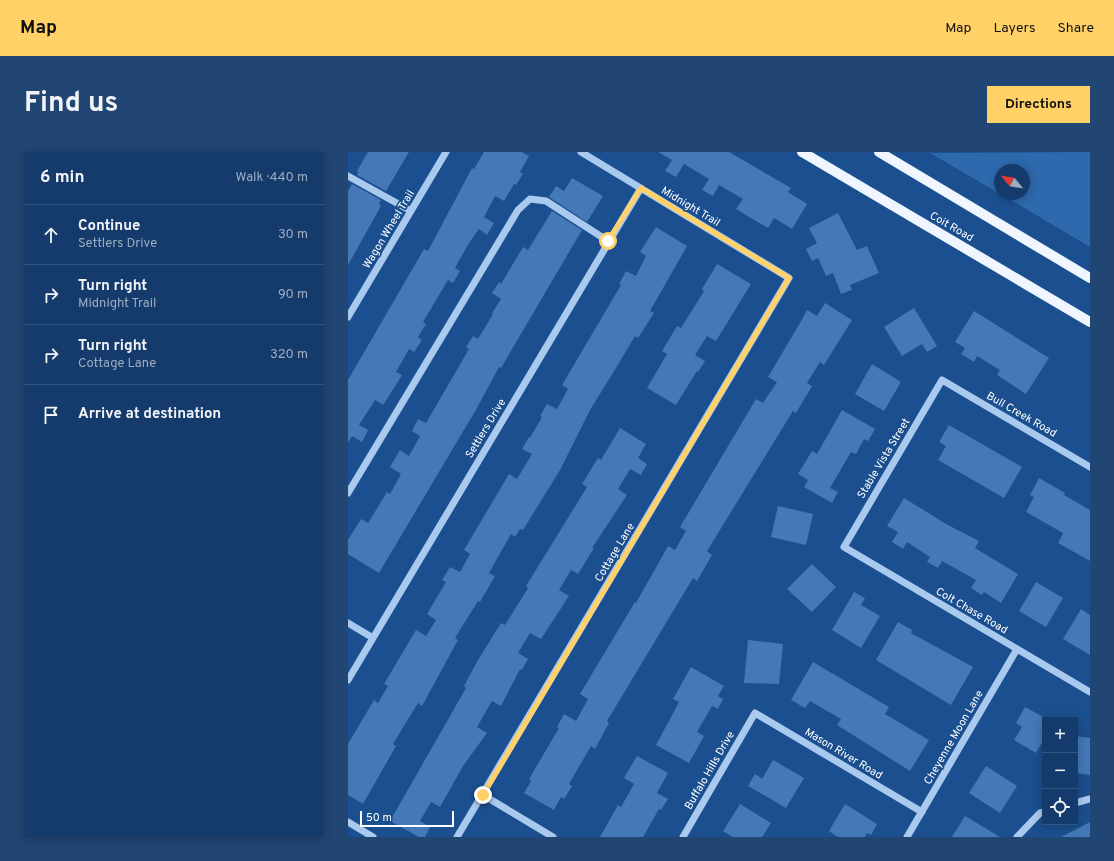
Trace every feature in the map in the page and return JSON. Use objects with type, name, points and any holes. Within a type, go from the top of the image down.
[{"type":"main road","name":"Coit Road","points":[[802,152],[1090,322]]},
{"type":"main road","points":[[879,152],[1090,278]]},
{"type":"street","name":"Wagon Wheel Trail","points":[[348,317],[446,152]]},
{"type":"street","name":"Midnight Trail","points":[[581,152],[789,278]]},
{"type":"street","points":[[348,176],[411,211]]},
{"type":"street","name":"Settlers Drive","points":[[348,680],[608,241],[641,188]]},
{"type":"street","points":[[348,493],[518,210],[530,199],[546,201],[608,241]]},
{"type":"street","name":"Cottage Lane","points":[[457,837],[789,278]]},
{"type":"street","name":"Bull Creek Road","points":[[942,380],[1090,467]]},
{"type":"street","name":"Stable Vista Street","points":[[844,546],[942,380]]},
{"type":"street","name":"Colt Chase Road","points":[[844,546],[1090,692]]},
{"type":"street","points":[[348,623],[373,638]]},
{"type":"street","name":"Cheyenne Moon Lane","points":[[907,837],[1017,649]]},
{"type":"street","name":"Mason River Road","points":[[755,714],[922,812]]},
{"type":"street","name":"Buffalo Hills Drive","points":[[682,837],[755,714]]},
{"type":"street","points":[[483,795],[553,837]]},
{"type":"street","points":[[1078,802],[1090,799]]},
{"type":"street","points":[[1017,837],[1042,813]]},
{"type":"street","points":[[348,822],[373,837]]},
{"type":"shaded area","points":[[1090,152],[1090,247],[1011,200],[1030,200],[1030,164],[994,164],[994,190],[930,153]]},
{"type":"building","points":[[368,152],[409,152],[386,191],[357,175],[357,171]]},
{"type":"building","points":[[484,152],[522,152],[529,156],[520,172],[523,174],[516,185],[514,184],[504,201],[495,196],[484,217],[494,223],[487,235],[479,229],[469,243],[455,268],[460,271],[453,283],[448,280],[423,322],[426,324],[418,337],[422,340],[414,352],[409,349],[396,372],[402,375],[394,388],[383,405],[375,400],[359,425],[368,430],[362,442],[352,436],[348,443],[348,380],[424,249],[428,251],[472,168],[474,169]]},
{"type":"building","points":[[658,152],[729,152],[791,188],[788,192],[807,204],[792,229],[774,218],[768,228],[736,209],[743,199],[719,185],[713,196],[702,190],[709,179],[684,164],[676,177],[665,171],[672,160]]},
{"type":"building","points":[[572,178],[603,196],[587,222],[549,197],[556,186],[564,191]]},
{"type":"building","points":[[352,184],[381,200],[379,204],[381,206],[348,265],[348,191]]},
{"type":"building","points":[[552,211],[582,230],[501,368],[499,367],[477,408],[379,573],[348,554],[348,540],[361,519],[368,523],[387,492],[390,494],[401,474],[390,467],[400,450],[409,456],[420,436],[412,431],[418,419],[426,423],[469,349],[466,347],[473,336],[478,339],[501,299],[492,293],[499,282],[501,284],[523,247],[528,250]]},
{"type":"building","points":[[838,213],[857,250],[867,246],[879,273],[850,285],[852,290],[841,294],[833,273],[826,276],[818,258],[812,261],[806,249],[817,243],[809,228]]},
{"type":"building","points":[[656,227],[687,246],[650,311],[654,313],[638,338],[635,336],[590,410],[560,470],[523,530],[520,529],[515,537],[511,534],[489,573],[495,576],[480,602],[478,601],[455,638],[458,640],[422,706],[418,703],[393,744],[396,746],[363,804],[348,795],[348,744],[374,700],[378,703],[388,686],[384,684],[416,630],[426,636],[436,620],[427,614],[446,582],[442,580],[450,567],[460,572],[470,554],[464,550],[509,474],[517,479],[532,454],[522,449],[542,417],[540,416],[547,404],[557,409],[568,389],[562,385],[621,285],[619,284],[626,271],[636,276],[646,256],[640,252]]},
{"type":"building","points":[[717,264],[751,284],[716,341],[707,336],[695,355],[705,361],[676,405],[647,388],[667,354],[662,351],[677,326],[681,328],[704,291],[702,289]]},
{"type":"building","points":[[825,303],[852,320],[824,365],[820,362],[807,383],[812,386],[796,413],[793,411],[707,551],[712,555],[697,581],[693,578],[607,721],[609,723],[595,749],[591,746],[569,784],[572,786],[564,799],[561,797],[554,810],[524,793],[531,781],[529,779],[559,728],[557,727],[564,714],[576,721],[588,699],[580,694],[635,602],[636,603],[668,546],[675,550],[686,531],[680,527],[756,399],[763,403],[777,382],[768,377],[807,310],[817,316]]},
{"type":"building","points":[[914,308],[937,346],[927,352],[922,344],[902,356],[884,327]]},
{"type":"building","points":[[974,311],[1049,358],[1026,394],[997,375],[1000,370],[977,356],[974,362],[961,354],[965,348],[955,342]]},
{"type":"building","points":[[872,364],[901,382],[884,411],[855,394]]},
{"type":"building","points":[[842,410],[875,429],[868,441],[864,439],[856,454],[851,452],[830,488],[838,492],[832,503],[804,487],[808,480],[798,474],[812,451],[817,454]]},
{"type":"building","points":[[949,425],[1022,467],[1004,498],[938,460],[946,446],[939,442]]},
{"type":"building","points":[[620,428],[646,444],[638,458],[647,464],[641,475],[630,469],[618,489],[627,495],[592,548],[594,548],[578,574],[571,570],[559,590],[569,596],[541,639],[530,633],[518,653],[528,659],[522,670],[520,669],[501,706],[492,701],[477,727],[487,733],[463,766],[440,807],[431,802],[420,821],[430,827],[425,837],[419,837],[390,821],[466,688],[464,686],[478,660],[501,623],[505,625],[528,588],[526,586],[587,487],[582,484],[598,458],[601,460]]},
{"type":"building","points":[[1039,478],[1090,510],[1090,561],[1058,543],[1063,533],[1026,512],[1034,497],[1030,495]]},
{"type":"building","points":[[904,498],[948,525],[979,541],[975,548],[1018,574],[1001,603],[984,592],[982,595],[971,588],[976,580],[942,561],[938,568],[927,562],[930,557],[907,542],[903,549],[892,542],[898,532],[887,526]]},
{"type":"building","points":[[778,506],[813,514],[806,545],[771,537]]},
{"type":"building","points":[[812,564],[836,587],[812,612],[787,589]]},
{"type":"building","points":[[1036,582],[1063,598],[1046,627],[1019,611]]},
{"type":"building","points":[[854,592],[865,598],[861,605],[880,616],[861,648],[832,630]]},
{"type":"building","points":[[1081,609],[1090,615],[1090,655],[1063,639]]},
{"type":"building","points":[[898,622],[912,630],[911,633],[973,667],[951,705],[876,660]]},
{"type":"building","points":[[748,640],[783,644],[779,684],[744,683]]},
{"type":"building","points":[[813,662],[889,707],[885,714],[929,740],[910,771],[837,725],[841,719],[810,701],[805,708],[791,700]]},
{"type":"building","points":[[691,667],[724,686],[718,696],[723,699],[718,709],[712,706],[697,732],[704,736],[689,763],[656,745],[679,702],[673,699]]},
{"type":"building","points":[[1025,707],[1043,717],[1042,742],[1036,753],[1014,740],[1022,727],[1016,723]]},
{"type":"building","points":[[1078,736],[1090,738],[1090,775],[1078,773]]},
{"type":"building","points":[[637,756],[668,773],[657,793],[668,799],[661,810],[659,809],[643,837],[600,837],[618,805],[621,807],[634,784],[624,778]]},
{"type":"building","points":[[773,760],[804,778],[786,808],[748,786],[755,774],[762,779]]},
{"type":"building","points":[[986,766],[1017,786],[1000,813],[969,793]]},
{"type":"building","points":[[740,804],[771,823],[762,837],[733,837],[723,831]]},
{"type":"building","points":[[845,804],[877,824],[871,835],[867,833],[865,837],[838,837],[829,831]]},
{"type":"building","points":[[965,816],[1000,837],[952,837]]},
{"type":"building","points":[[1090,822],[1090,837],[1061,837]]},
{"type":"route","points":[[483,795],[789,278],[641,188],[608,241]]}]
